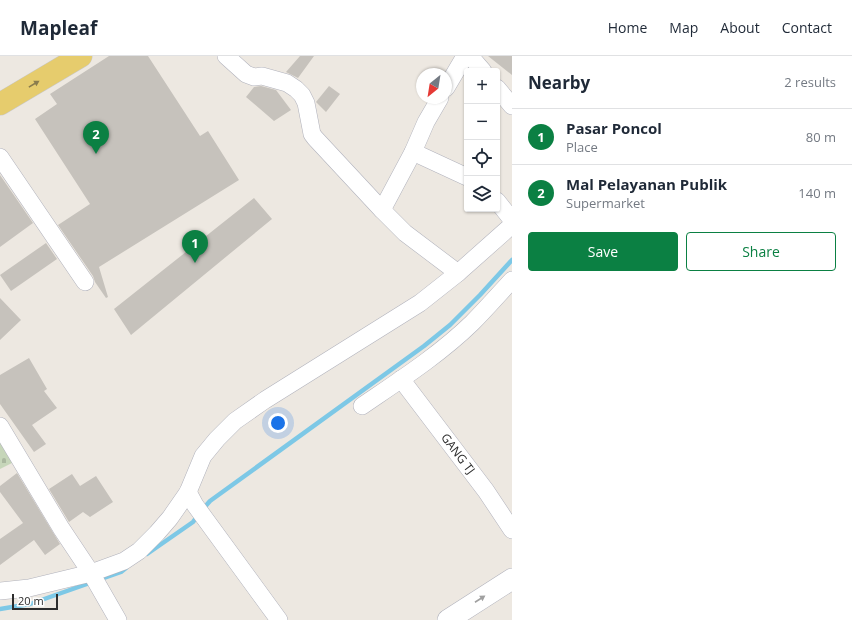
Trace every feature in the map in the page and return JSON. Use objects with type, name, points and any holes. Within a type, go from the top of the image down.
[{"type":"main road","points":[[0,104],[81,56]]},
{"type":"street","points":[[226,56],[246,74],[254,77],[262,76],[287,83],[299,92],[306,103],[312,134],[315,138],[405,233],[458,273]]},
{"type":"street","points":[[452,78],[465,56]]},
{"type":"street","points":[[470,56],[480,68]]},
{"type":"street","points":[[500,92],[512,106]]},
{"type":"street","points":[[382,210],[436,104]]},
{"type":"street","points":[[413,152],[465,176]]},
{"type":"street","points":[[0,158],[85,282]]},
{"type":"street","points":[[500,205],[512,220]]},
{"type":"street","points":[[0,591],[29,588],[92,576],[124,561],[139,551],[158,533],[170,518],[192,498],[203,456],[235,421],[265,400],[420,303],[458,273],[512,225]]},
{"type":"street","points":[[362,406],[430,359],[472,323],[512,280]]},
{"type":"street","name":"GANG TJ","points":[[401,379],[486,491],[512,530]]},
{"type":"street","points":[[0,426],[60,528],[92,576],[118,620]]},
{"type":"street","points":[[192,498],[279,620]]},
{"type":"street","points":[[448,620],[512,579]]},
{"type":"green space","points":[[0,426],[20,459],[0,469]]},
{"type":"building","points":[[109,56],[148,56],[200,136],[208,131],[239,180],[99,267],[108,297],[106,298],[95,282],[93,276],[58,225],[90,204],[35,119],[57,104],[50,94]]},
{"type":"building","points":[[300,56],[314,56],[298,78],[286,72]]},
{"type":"building","points":[[488,56],[512,56],[512,75]]},
{"type":"building","points":[[261,86],[276,90],[291,110],[274,121],[246,97],[254,87]]},
{"type":"building","points":[[329,86],[340,94],[326,112],[316,102]]},
{"type":"building","points":[[0,175],[33,223],[0,247]]},
{"type":"building","points":[[254,198],[272,219],[131,335],[114,309]]},
{"type":"building","points":[[46,243],[57,259],[11,291],[0,275]]},
{"type":"building","points":[[0,298],[21,320],[0,340]]},
{"type":"building","points":[[29,358],[47,389],[44,391],[57,408],[32,425],[46,444],[34,452],[0,404],[0,375]]},
{"type":"building","points":[[17,473],[60,544],[45,555],[34,540],[0,565],[0,539],[23,523],[0,492],[0,486]]},
{"type":"building","points":[[72,474],[80,486],[96,476],[113,502],[90,517],[83,512],[69,522],[49,489]]},
{"type":"waterway","points":[[203,509],[210,501],[424,346],[450,325],[512,260]]},
{"type":"waterway","points":[[147,554],[193,522],[198,515]]},
{"type":"waterway","points":[[0,609],[30,604],[121,572],[126,568]]},
{"type":"place","name":"Mal Pelayanan Publik","points":[[96,154]]},
{"type":"place","name":"Pasar Poncol","points":[[195,263]]}]
